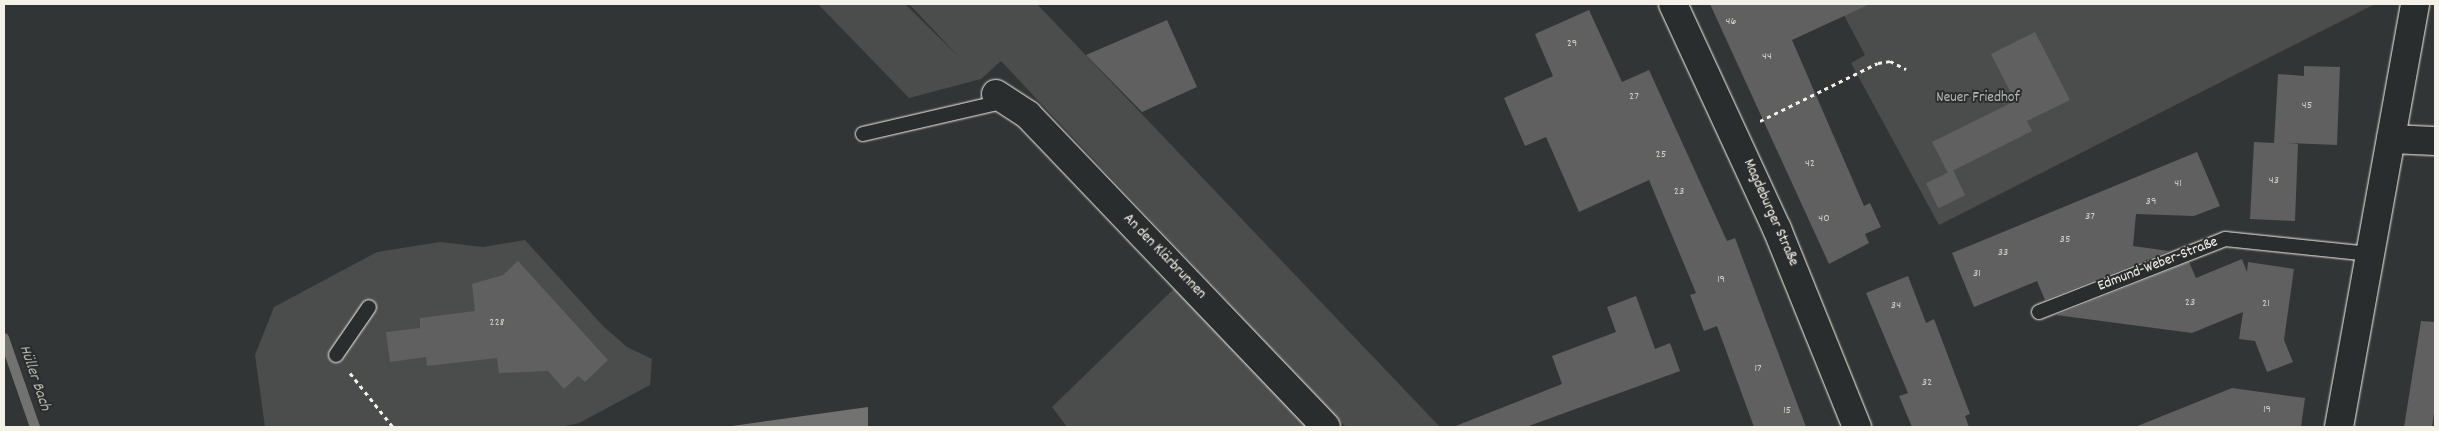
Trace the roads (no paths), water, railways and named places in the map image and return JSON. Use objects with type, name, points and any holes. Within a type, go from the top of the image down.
[{"type":"street","name":"Magdeburger Straße","points":[[1673,4],[1735,134],[1809,301],[1857,427]]},
{"type":"street","points":[[2339,427],[2415,4]]},
{"type":"street","name":"An den Klärbrunnen","points":[[1001,97],[1028,115],[1326,427]]},
{"type":"street","points":[[2390,138],[2435,141]]},
{"type":"lane","points":[[862,134],[1001,97]]},
{"type":"lane","name":"Edmund-Weber-Straße","points":[[2040,312],[2225,239],[2370,254]]},
{"type":"lane","points":[[336,355],[369,307]]},
{"type":"waterway","name":"Hüller Bach","points":[[4,338],[35,427]]},
{"type":"park label","name":"Neuer Friedhof","points":[[1978,99]]}]
